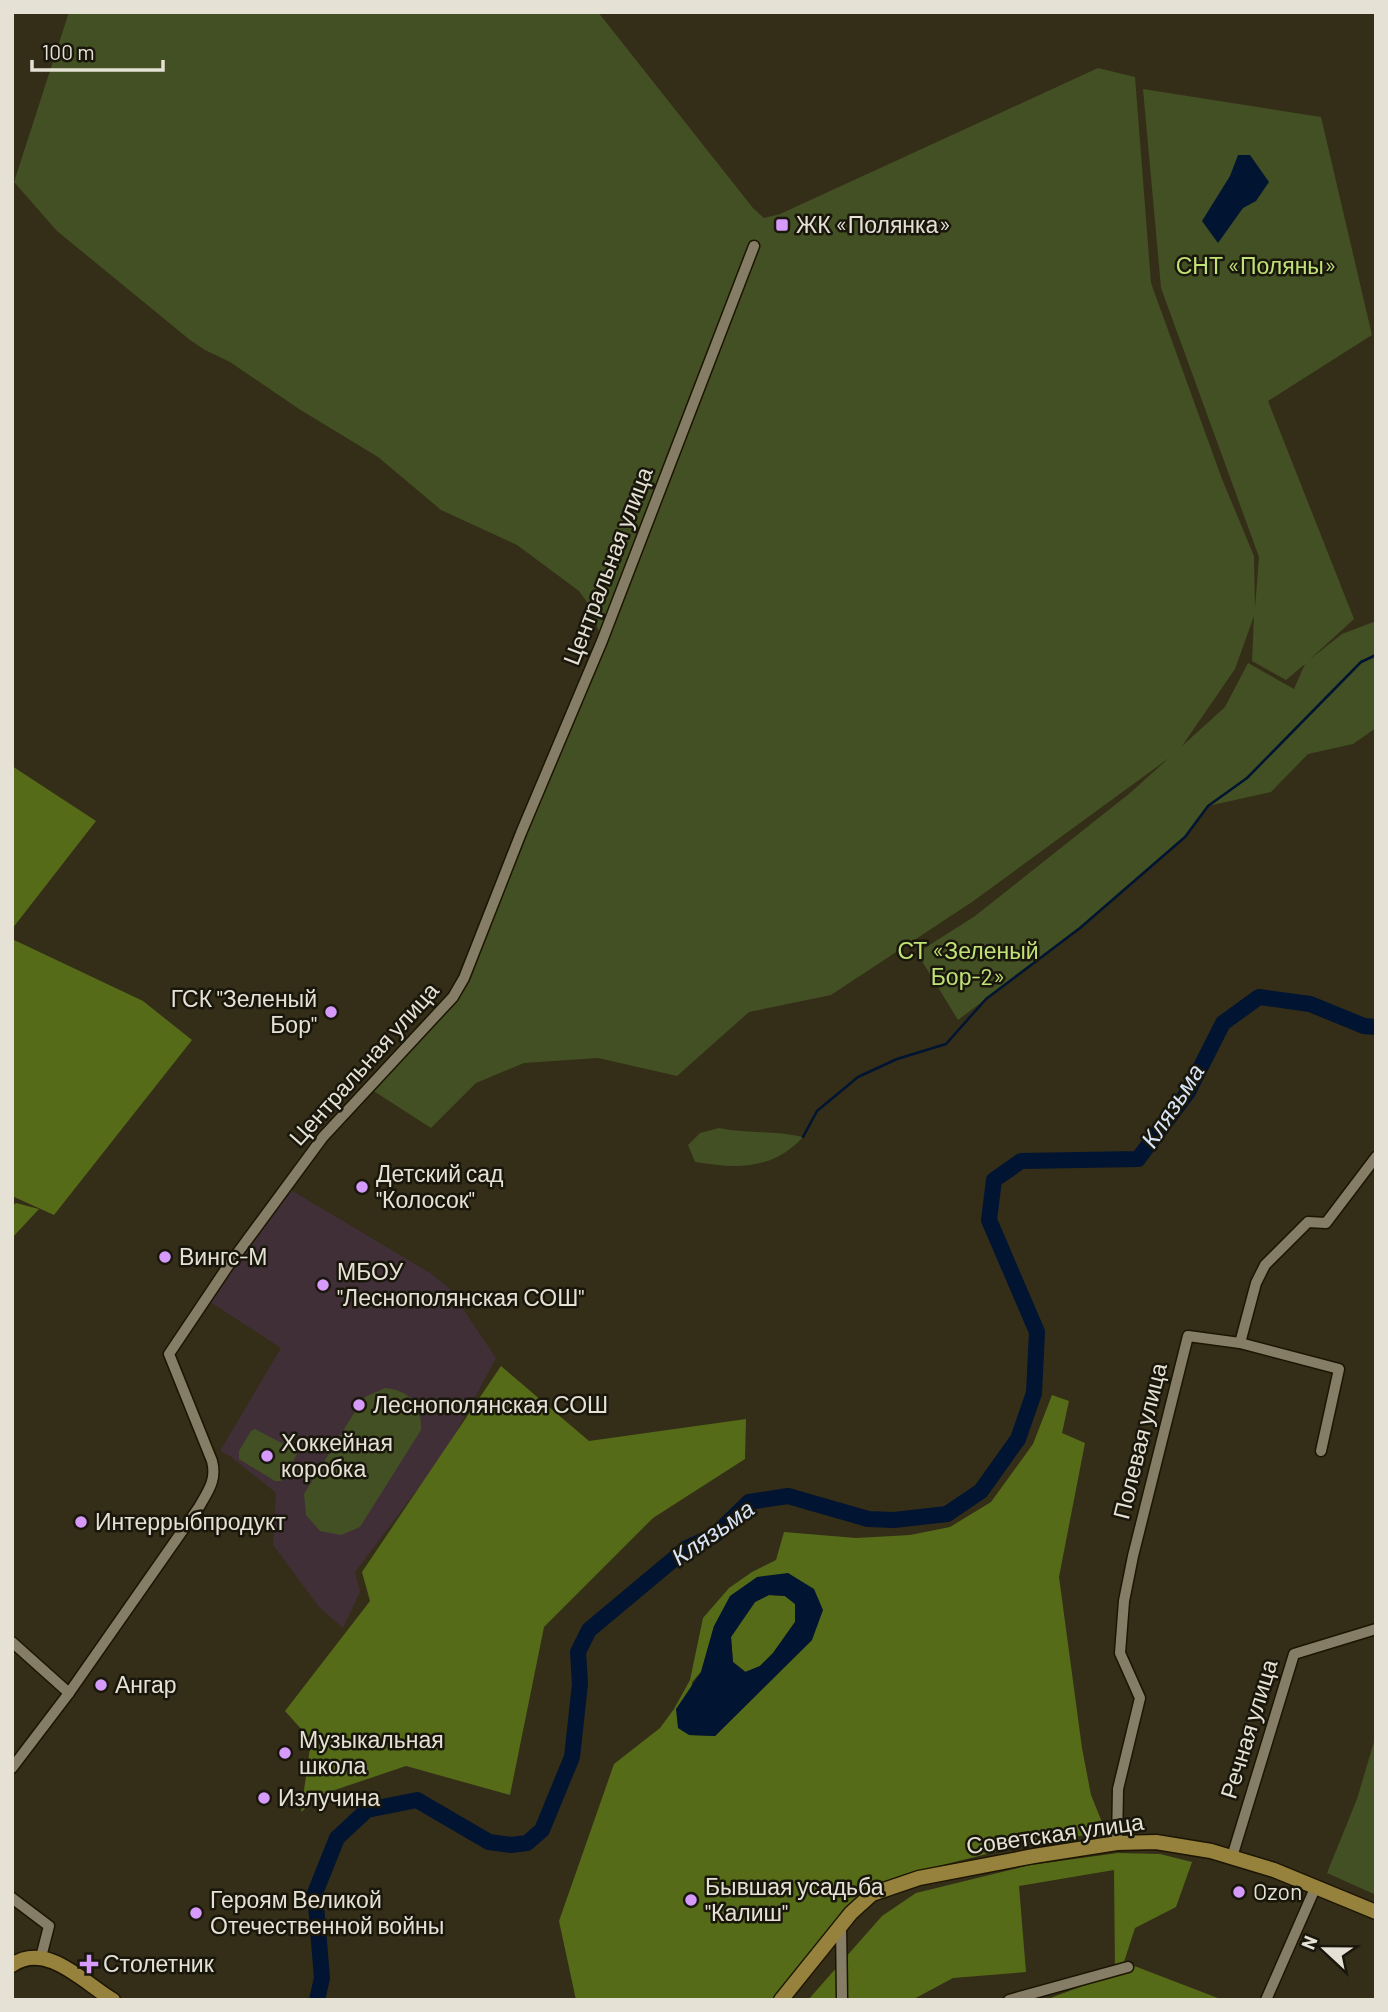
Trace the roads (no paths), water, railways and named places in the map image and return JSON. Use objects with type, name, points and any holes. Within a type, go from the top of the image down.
[{"type":"main road","name":"Советская улица","points":[[781,2000],[841,1924],[872,1894],[919,1878],[1117,1843],[1156,1842],[1190,1846],[1232,1857],[1316,1886],[1376,1912]]},
{"type":"main road","points":[[12,1965],[20,1959],[40,1957],[67,1969],[113,2000]]},
{"type":"street","name":"Центральная улица","points":[[12,1768],[69,1693],[213,1483],[215,1476],[212,1461],[169,1354],[228,1266],[323,1137],[453,997],[464,978],[521,833],[603,641],[754,246]]},
{"type":"street","points":[[1321,1451],[1339,1369],[1240,1343],[1256,1283],[1265,1265],[1308,1222],[1326,1223],[1376,1157]]},
{"type":"street","name":"Полевая улица","points":[[1117,1843],[1118,1789],[1140,1698],[1120,1653],[1125,1601],[1136,1543],[1188,1336],[1240,1343]]},
{"type":"street","name":"Речная улица","points":[[1232,1857],[1294,1654],[1376,1629]]},
{"type":"street","points":[[12,1642],[69,1693]]},
{"type":"street","points":[[1266,2000],[1316,1886]]},
{"type":"street","points":[[12,1898],[49,1926],[40,1957]]},
{"type":"street","points":[[841,1924],[842,2000]]},
{"type":"street","points":[[1009,2000],[1128,1967]]},
{"type":"water","points":[[1238,155],[1250,155],[1269,182],[1256,201],[1243,208],[1218,243],[1202,221],[1230,176]]},
{"type":"water","points":[[788,1573],[814,1589],[823,1610],[812,1640],[715,1736],[689,1735],[678,1728],[676,1709],[701,1672],[714,1626],[730,1596],[757,1577]],"holes":[[[769,1595],[785,1596],[795,1604],[795,1622],[773,1653],[760,1666],[745,1672],[733,1662],[731,1637],[755,1602]]]},
{"type":"waterway","points":[[803,1137],[817,1111],[858,1077],[897,1059],[946,1044],[986,999],[1080,928],[1185,837],[1208,806],[1247,778],[1361,662],[1376,655]]},
{"type":"waterway","name":"Клязьма","points":[[317,2000],[322,1978],[315,1893],[337,1838],[367,1810],[417,1800],[489,1842],[511,1845],[527,1843],[542,1830],[572,1757],[580,1684],[578,1652],[589,1630],[687,1548],[715,1535],[749,1502],[788,1496],[868,1519],[894,1520],[947,1514],[981,1491],[1018,1439],[1034,1393],[1037,1332],[989,1220],[994,1180],[1021,1161],[1138,1159],[1188,1092],[1223,1023],[1259,997],[1310,1004],[1364,1026],[1376,1027]]},
{"type":"place","name":"ЖК «Полянка»","points":[[782,225]]},
{"type":"place","name":"ГСК \"Зеленый Бор\"","points":[[331,1012]]},
{"type":"place","name":"Детский сад \"Колосок\"","points":[[362,1187]]},
{"type":"place","name":"Вингс-М","points":[[165,1257]]},
{"type":"place","name":"МБОУ \"Леснополянская СОШ\"","points":[[323,1285]]},
{"type":"place","name":"Леснополянская СОШ","points":[[359,1405]]},
{"type":"place","name":"Хоккейная коробка","points":[[267,1456]]},
{"type":"place","name":"Интеррыбпродукт","points":[[81,1522]]},
{"type":"place","name":"Ангар","points":[[101,1685]]},
{"type":"place","name":"Музыкальная школа","points":[[285,1753]]},
{"type":"place","name":"Излучина","points":[[264,1798]]},
{"type":"place","name":"Ozon","points":[[1239,1892]]},
{"type":"place","name":"Бывшая усадьба \"Калиш\"","points":[[691,1900]]},
{"type":"place","name":"Героям Великой Отечественной войны","points":[[196,1913]]},
{"type":"place","name":"Столетник","points":[[89,1964]]},
{"type":"park label","name":"СНТ «Поляны»","points":[[1256,266]]},
{"type":"park label","name":"СТ «Зеленый Бор-2»","points":[[968,964]]}]
